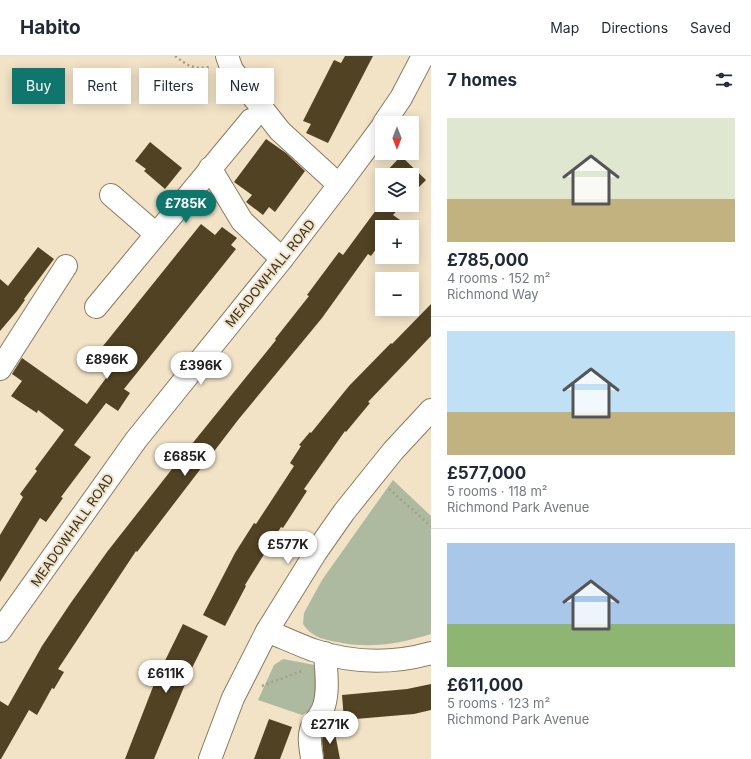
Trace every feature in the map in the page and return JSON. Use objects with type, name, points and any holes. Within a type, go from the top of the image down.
[{"type":"street","points":[[389,116],[401,98],[423,56]]},
{"type":"street","points":[[228,60],[232,70],[280,131],[340,185]]},
{"type":"street","points":[[96,307],[251,120]]},
{"type":"street","name":"MEADOWHALL ROAD","points":[[0,631],[136,440],[282,259],[340,185],[375,137]]},
{"type":"street","points":[[210,168],[219,180],[242,221],[282,259]]},
{"type":"street","points":[[112,195],[156,234]]},
{"type":"street","points":[[0,369],[66,266]]},
{"type":"street","points":[[210,759],[233,698],[267,631],[316,552],[344,512],[393,451],[431,410]]},
{"type":"street","points":[[267,631],[325,657],[369,661],[396,659],[431,653]]},
{"type":"street","points":[[312,759],[310,737],[312,728],[324,708],[326,686],[325,657]]},
{"type":"path","points":[[175,56],[187,65],[200,69],[228,60]]},
{"type":"path","points":[[374,475],[431,526]]},
{"type":"path","points":[[233,698],[325,657]]},
{"type":"green space","points":[[393,480],[431,516],[431,634],[396,643],[373,645],[349,644],[318,637],[310,632],[303,624],[304,613],[322,580]]},
{"type":"green space","points":[[283,659],[315,665],[319,672],[314,705],[309,711],[302,715],[258,700],[274,665]]},
{"type":"building","points":[[345,56],[373,56],[328,143],[306,133],[311,124],[303,121],[334,60],[341,63]]},
{"type":"building","points":[[266,139],[286,153],[305,171],[275,212],[269,207],[263,215],[246,202],[252,195],[234,182]]},
{"type":"building","points":[[150,142],[182,168],[165,189],[144,171],[146,169],[135,161]]},
{"type":"building","points":[[397,160],[405,160],[414,168],[390,168]]},
{"type":"building","points":[[419,173],[426,180],[419,187]]},
{"type":"building","points":[[375,212],[396,212],[393,215],[400,220],[375,220],[375,251],[371,256],[368,254],[322,318],[238,420],[137,552],[136,551],[58,669],[64,672],[54,689],[52,688],[37,715],[29,710],[0,759],[0,701],[8,706],[42,646],[107,552],[276,340],[275,339],[309,296],[307,295],[339,252],[343,255]]},
{"type":"building","points":[[201,224],[215,235],[222,227],[237,238],[231,245],[236,249],[124,389],[130,393],[118,411],[106,403],[74,445],[91,457],[61,497],[63,498],[46,522],[40,518],[0,582],[0,535],[23,497],[20,494],[37,471],[35,469],[64,430],[38,410],[37,413],[11,396],[22,381],[12,374],[22,358],[87,404],[120,359],[103,346]]},
{"type":"building","points":[[38,247],[54,259],[24,299],[25,300],[17,311],[0,331],[0,279],[8,286]]},
{"type":"building","points":[[431,304],[431,336],[368,402],[370,403],[346,432],[345,431],[304,489],[307,491],[283,528],[281,527],[245,585],[246,586],[225,626],[203,615],[235,553],[294,466],[290,463],[301,446],[299,445],[310,432],[311,433],[349,386]]},
{"type":"building","points":[[183,624],[208,636],[191,670],[154,759],[125,759],[156,679]]},
{"type":"building","points":[[431,684],[431,710],[414,714],[344,720],[342,695],[407,689]]},
{"type":"building","points":[[269,719],[292,727],[280,759],[254,759]]},
{"type":"building","points":[[334,728],[340,759],[324,759],[322,741],[323,733],[325,730]]}]
